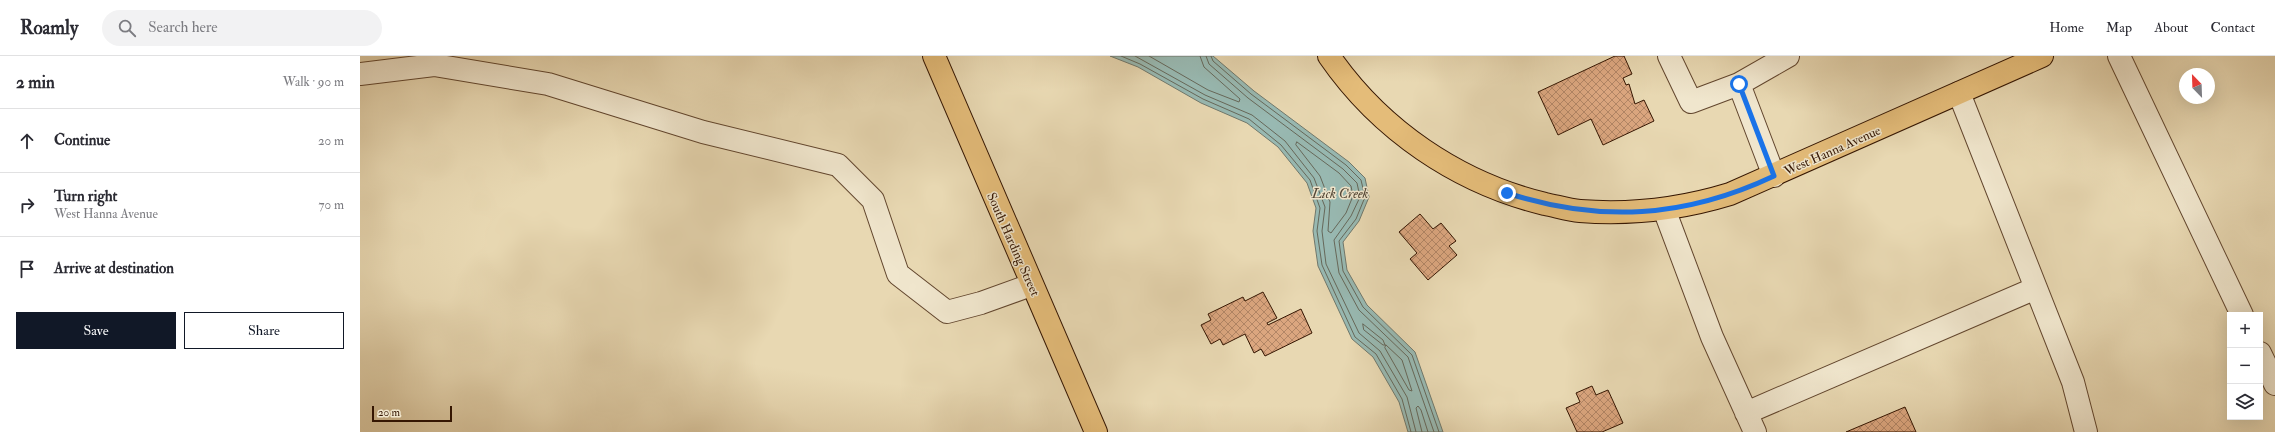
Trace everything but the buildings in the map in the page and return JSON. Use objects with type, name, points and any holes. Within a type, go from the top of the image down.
[{"type":"main road","name":"South Harding Street","points":[[934,56],[972,150],[1096,432]]},
{"type":"main road","name":"West Hanna Avenue","points":[[1329,56],[1348,82],[1382,118],[1420,148],[1474,180],[1528,200],[1579,211],[1623,212],[1693,205],[1725,196],[1774,176],[2042,56]]},
{"type":"lane","points":[[1669,56],[1691,102],[1739,84],[1788,56]]},
{"type":"lane","points":[[2119,56],[2241,312]]},
{"type":"lane","points":[[360,74],[434,65],[548,84],[703,132],[838,165],[873,200],[898,274],[947,312],[981,303],[1031,285]]},
{"type":"lane","points":[[1739,84],[1774,176]]},
{"type":"lane","points":[[1959,93],[2073,382],[2086,432]]},
{"type":"lane","points":[[1664,209],[1712,337],[1751,422],[2036,288]]},
{"type":"lane","points":[[2263,359],[2275,384]]},
{"type":"water","name":"Lick Creek","points":[[1110,56],[1213,56],[1254,91],[1349,162],[1365,178],[1369,197],[1359,221],[1343,242],[1347,270],[1367,305],[1415,352],[1443,432],[1408,432],[1399,402],[1373,357],[1352,339],[1318,266],[1313,231],[1316,208],[1307,183],[1278,147],[1247,123],[1201,103],[1138,67]]},
{"type":"route","points":[[1507,193],[1560,208],[1579,211],[1638,212],[1693,205],[1748,188],[1774,176],[1739,84]]}]
